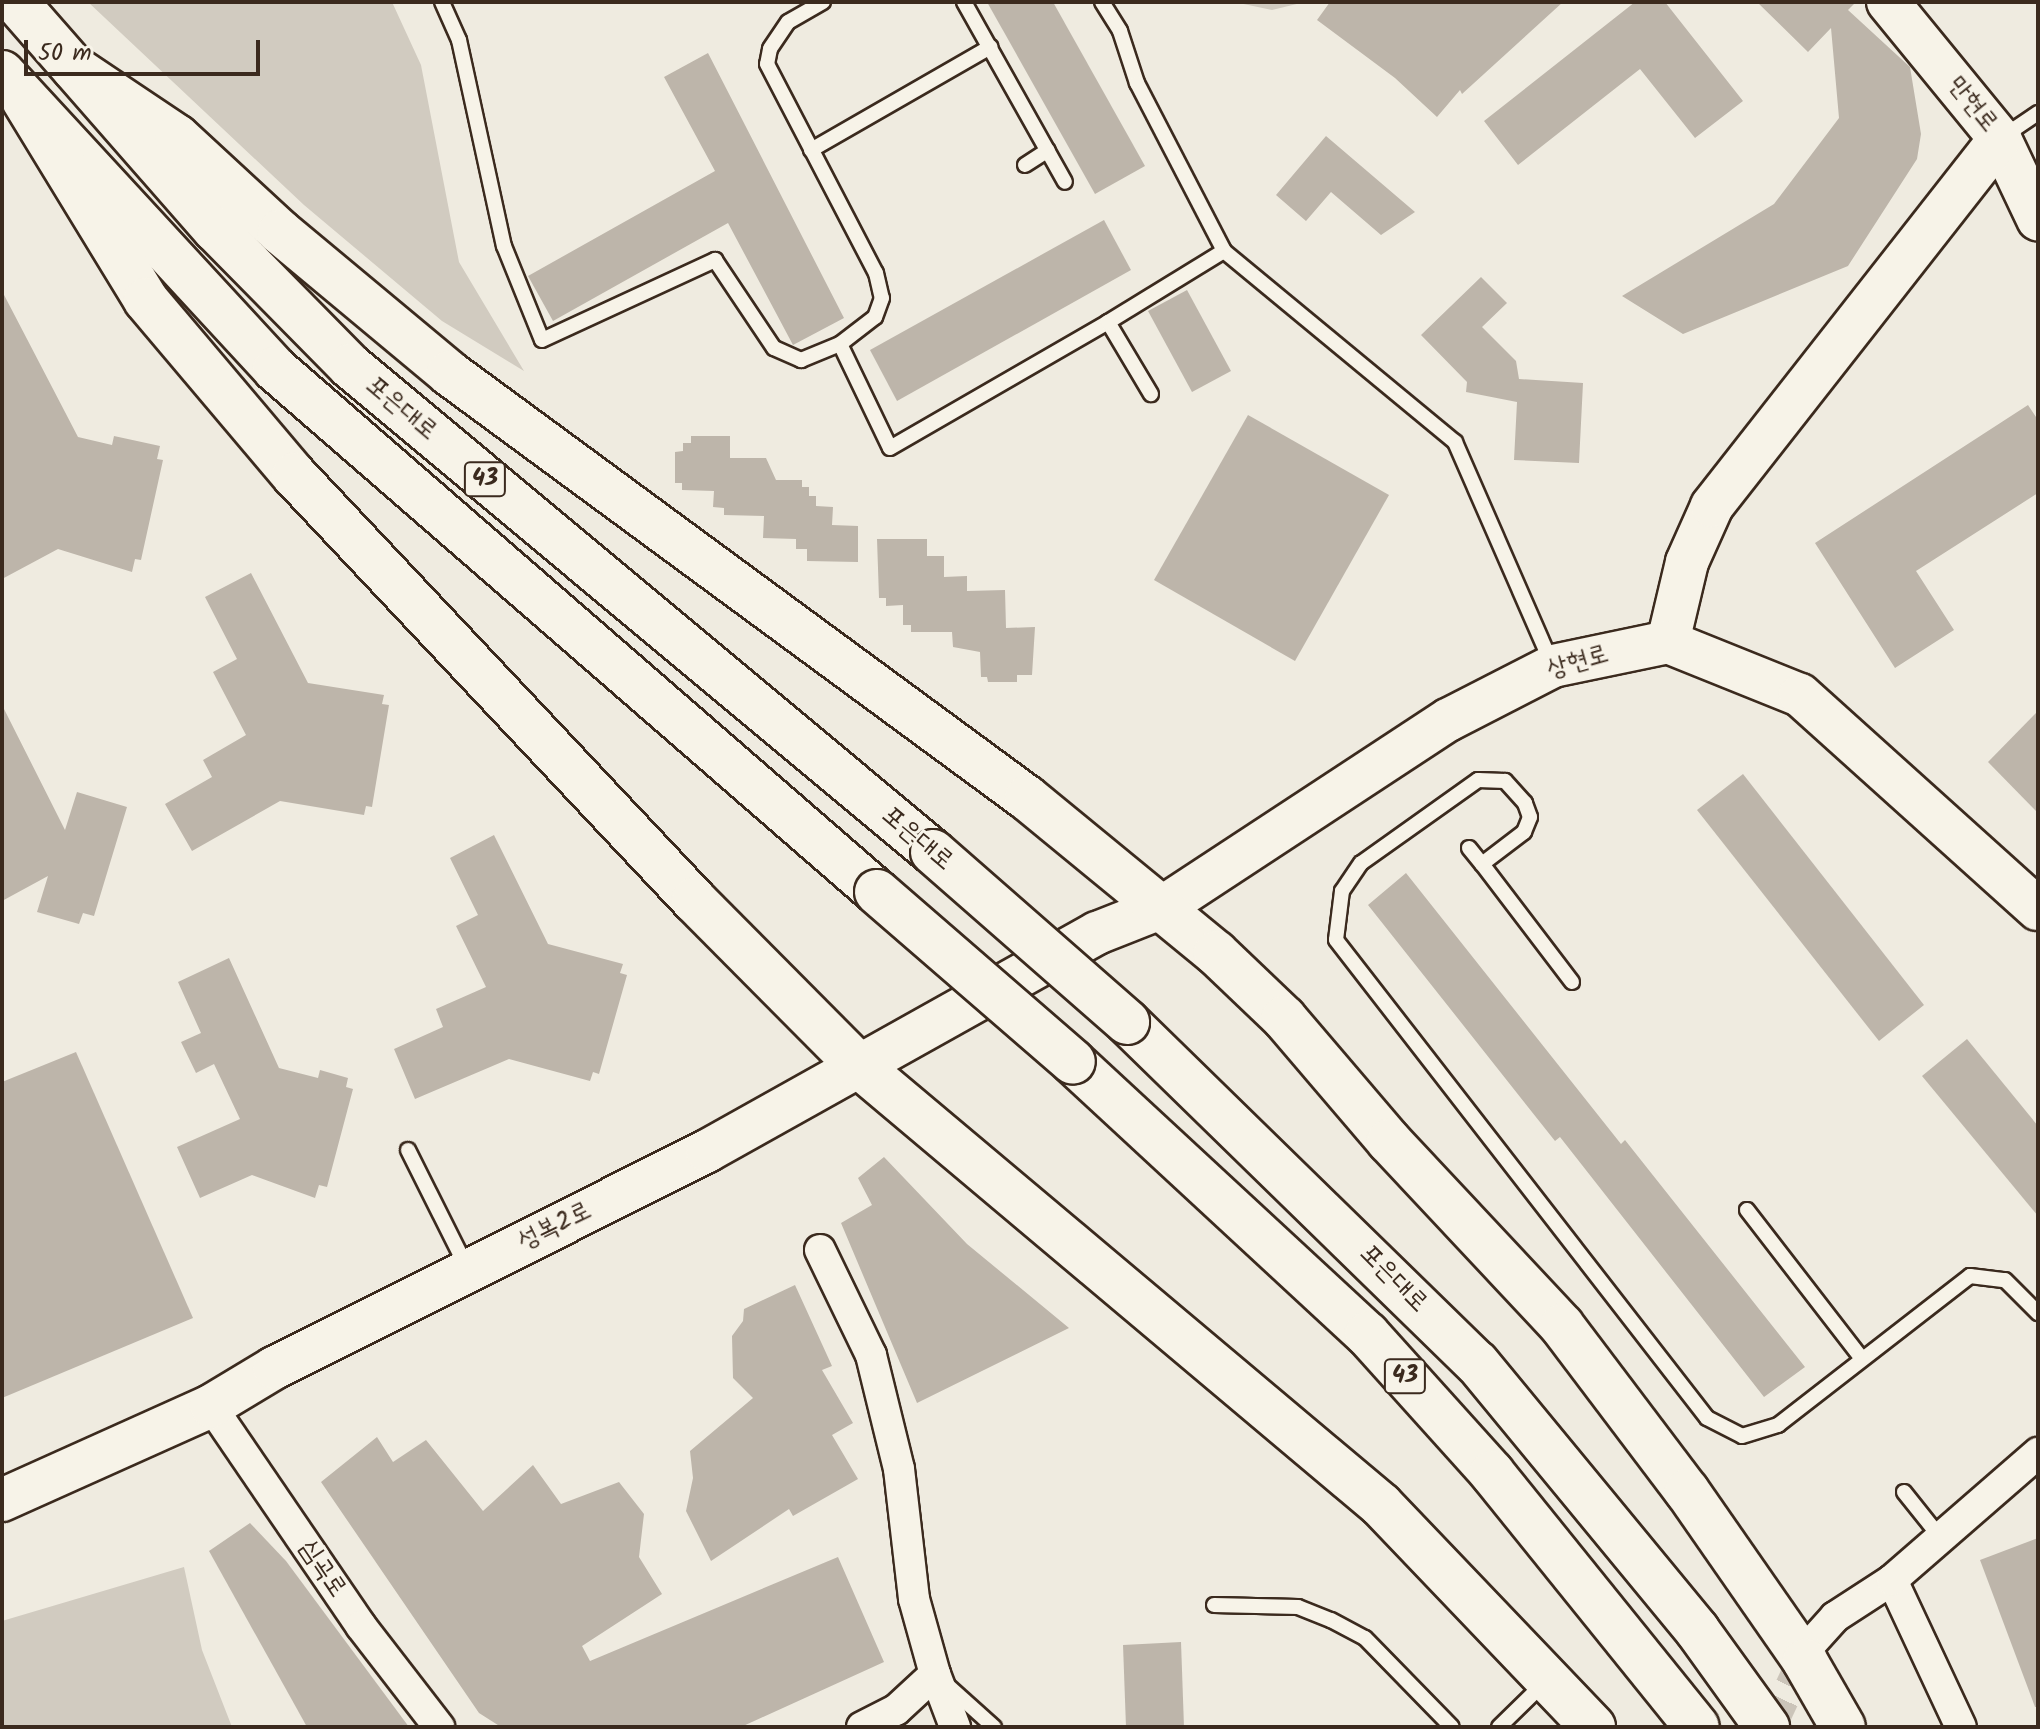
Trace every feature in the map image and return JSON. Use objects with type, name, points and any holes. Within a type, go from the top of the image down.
[{"type":"main road","name":"포은대로","points":[[16,2],[215,229],[350,366],[933,852],[1138,1032],[1477,1363],[1688,1618],[1767,1727]]},
{"type":"main road","points":[[74,68],[177,137],[280,232],[449,373],[1015,789],[1163,907],[1284,1018],[1389,1141],[1562,1326],[1687,1491],[1835,1714]]},
{"type":"main road","name":"포은대로","points":[[13,87],[275,369],[1073,1062],[1367,1334],[1502,1485],[1697,1727]]},
{"type":"main road","points":[[13,87],[146,300],[294,475],[694,900],[858,1065],[1381,1505],[1593,1727]]},
{"type":"street","name":"만현로","points":[[1888,2],[2000,139],[2038,219]]},
{"type":"street","points":[[2000,139],[1712,506],[1687,562],[1668,642],[1800,695],[2038,909]]},
{"type":"street","name":"상현로","points":[[1097,933],[1163,907],[1448,720],[1553,666],[1668,642]]},
{"type":"street","name":"성복2로","points":[[2,1500],[211,1406],[274,1368],[707,1151],[1097,933]]},
{"type":"street","points":[[820,1250],[871,1355],[899,1469],[914,1599],[935,1674],[955,1727]]},
{"type":"street","name":"심곡로","points":[[211,1406],[361,1626],[439,1727]]},
{"type":"street","points":[[1809,1646],[1835,1617],[1892,1580],[2038,1453]]},
{"type":"street","points":[[1892,1580],[1961,1727]]},
{"type":"street","points":[[862,1727],[896,1710],[935,1674]]},
{"type":"lane","points":[[442,2],[459,40],[504,246],[542,340],[715,260],[774,348],[801,360],[840,344],[875,317],[882,298],[876,273],[767,64],[770,49],[788,22],[823,2]]},
{"type":"lane","points":[[964,2],[1065,182]]},
{"type":"lane","points":[[1102,2],[1120,31],[1137,83],[1224,251],[1455,442],[1553,666]]},
{"type":"lane","points":[[811,150],[990,47]]},
{"type":"lane","points":[[2000,139],[2038,113]]},
{"type":"lane","points":[[1025,165],[1048,150]]},
{"type":"lane","points":[[840,344],[890,448],[1224,251]]},
{"type":"lane","points":[[1108,322],[1151,394]]},
{"type":"lane","points":[[1482,864],[1524,832],[1530,817],[1515,790],[1492,778],[1478,780],[1351,873],[1336,910],[1336,940],[1707,1418],[1742,1436],[1760,1433],[1790,1417],[1970,1276],[2005,1280],[2038,1313]]},
{"type":"lane","points":[[1469,848],[1572,982]]},
{"type":"lane","points":[[408,1150],[468,1270]]},
{"type":"lane","points":[[1747,1210],[1862,1359]]},
{"type":"lane","points":[[1904,1492],[1940,1537]]},
{"type":"lane","points":[[1214,1605],[1298,1607],[1331,1620],[1365,1638],[1452,1727]]},
{"type":"lane","points":[[935,1674],[994,1727]]},
{"type":"lane","points":[[1499,1727],[1548,1680]]},
{"type":"shaded area","points":[[88,2],[392,2],[421,65],[459,262],[524,371],[442,321],[304,205]]},
{"type":"shaded area","points":[[1234,2],[1305,2],[1272,10]]},
{"type":"shaded area","points":[[184,1567],[202,1650],[232,1727],[2,1727],[2,1621]]},
{"type":"building","points":[[987,2],[1053,2],[1145,166],[1095,194]]},
{"type":"building","points":[[1330,2],[1563,2],[1462,94],[1460,90],[1437,117],[1395,78],[1317,20]]},
{"type":"building","points":[[1635,2],[1665,2],[1743,101],[1695,138],[1640,69],[1518,165],[1484,121]]},
{"type":"building","points":[[1757,2],[1856,2],[1848,10],[1910,67],[1921,134],[1917,159],[1848,266],[1683,334],[1622,296],[1774,204],[1839,118],[1831,28],[1808,52]]},
{"type":"building","points":[[708,53],[844,318],[793,345],[728,223],[553,321],[528,276],[715,171],[664,77]]},
{"type":"building","points":[[1326,136],[1415,212],[1381,235],[1331,192],[1306,221],[1276,195]]},
{"type":"building","points":[[1104,220],[1131,270],[897,401],[870,350]]},
{"type":"building","points":[[1481,277],[1507,303],[1482,327],[1516,361],[1519,379],[1583,383],[1579,463],[1514,460],[1517,402],[1466,392],[1467,382],[1421,335]]},
{"type":"building","points":[[1187,290],[1231,371],[1192,392],[1148,311]]},
{"type":"building","points":[[2,291],[78,437],[112,445],[114,436],[160,446],[157,459],[163,460],[141,560],[135,559],[132,572],[58,549],[2,579]]},
{"type":"building","points":[[2028,405],[2038,420],[2038,493],[1916,571],[1954,630],[1895,668],[1815,543]]},
{"type":"building","points":[[1248,415],[1389,495],[1295,661],[1154,580]]},
{"type":"building","points":[[691,436],[730,436],[730,458],[766,458],[776,480],[802,480],[802,487],[809,487],[809,496],[816,496],[816,506],[833,507],[832,525],[858,526],[858,562],[807,561],[807,549],[796,549],[796,539],[763,538],[764,516],[724,515],[724,508],[713,507],[714,491],[682,490],[682,483],[675,483],[675,452],[683,451],[683,443],[691,443]]},
{"type":"building","points":[[877,539],[927,539],[927,556],[944,556],[944,577],[967,576],[967,591],[1005,590],[1006,628],[1035,627],[1032,675],[1017,675],[1017,682],[988,682],[987,677],[981,677],[980,652],[953,647],[952,632],[911,632],[911,625],[903,625],[903,605],[886,606],[886,598],[879,598]]},
{"type":"building","points":[[251,573],[308,683],[384,695],[382,704],[389,705],[372,807],[366,806],[364,815],[280,801],[192,851],[165,804],[212,777],[203,760],[246,735],[213,672],[237,659],[205,597]]},
{"type":"building","points":[[2,705],[65,830],[77,792],[127,807],[94,916],[83,913],[79,924],[37,912],[48,876],[2,901]]},
{"type":"building","points":[[2038,711],[2038,813],[1988,762]]},
{"type":"building","points":[[1743,774],[1924,1005],[1879,1041],[1697,810]]},
{"type":"building","points":[[494,835],[548,944],[623,964],[620,973],[627,975],[599,1074],[593,1072],[590,1081],[509,1059],[415,1099],[394,1049],[443,1027],[436,1009],[486,987],[456,926],[478,915],[450,858]]},
{"type":"building","points":[[1406,873],[1621,1144],[1625,1140],[1805,1367],[1764,1397],[1560,1137],[1555,1141],[1368,905]]},
{"type":"building","points":[[229,958],[279,1068],[318,1078],[320,1070],[348,1078],[346,1087],[353,1089],[327,1187],[319,1185],[315,1198],[252,1175],[200,1198],[177,1147],[240,1119],[214,1064],[196,1073],[181,1042],[201,1033],[178,982]]},
{"type":"building","points":[[1967,1039],[2038,1126],[2038,1216],[1922,1076]]},
{"type":"building","points":[[76,1052],[193,1318],[2,1398],[2,1082]]},
{"type":"building","points":[[884,1157],[967,1244],[1069,1328],[917,1403],[841,1223],[872,1205],[858,1178]]},
{"type":"building","points":[[795,1285],[832,1366],[822,1370],[853,1423],[832,1435],[858,1479],[793,1516],[789,1509],[711,1561],[686,1511],[693,1478],[690,1451],[753,1398],[733,1378],[732,1336],[743,1321],[744,1309]]},
{"type":"building","points":[[377,1437],[393,1462],[426,1440],[483,1511],[533,1465],[561,1504],[619,1482],[644,1514],[639,1557],[662,1594],[582,1646],[590,1661],[838,1557],[884,1662],[741,1727],[501,1727],[479,1713],[321,1482]]},
{"type":"building","points":[[250,1523],[286,1561],[409,1727],[307,1727],[209,1551]]},
{"type":"building","points":[[2038,1538],[2038,1707],[2035,1707],[1980,1560]]},
{"type":"building","points":[[1181,1642],[1184,1727],[1126,1727],[1123,1645]]},
{"type":"tunnel","points":[[1771,1727],[1809,1646]]}]
